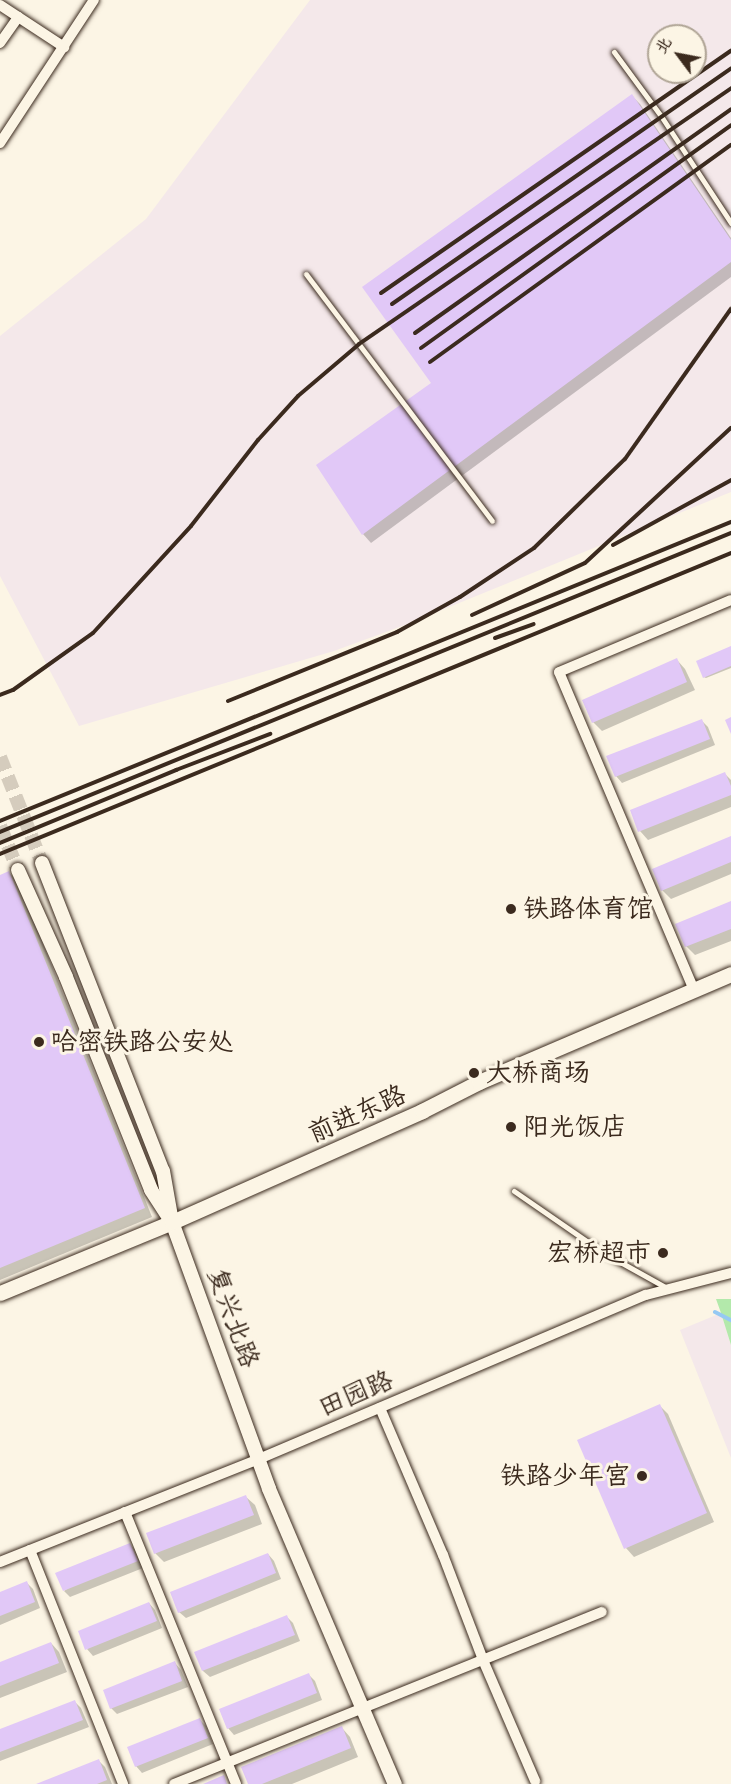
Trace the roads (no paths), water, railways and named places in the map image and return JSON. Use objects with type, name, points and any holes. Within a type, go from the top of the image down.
[{"type":"main road","name":"前进东路","points":[[0,1293],[172,1222],[422,1111],[479,1082],[731,974]]},
{"type":"street","points":[[0,143],[94,0]]},
{"type":"street","points":[[0,5],[64,47]]},
{"type":"street","points":[[0,43],[18,17]]},
{"type":"street","points":[[694,990],[560,672],[731,600]]},
{"type":"street","name":"复兴北路","points":[[42,863],[163,1171],[172,1222],[259,1459],[395,1784]]},
{"type":"street","points":[[18,870],[66,977],[151,1190],[172,1222]]},
{"type":"street","name":"田园路","points":[[0,1562],[259,1459],[667,1288],[731,1273]]},
{"type":"street","points":[[380,1408],[535,1781]]},
{"type":"street","points":[[125,1512],[236,1784]]},
{"type":"street","points":[[30,1550],[123,1784]]},
{"type":"street","points":[[174,1784],[602,1612]]},
{"type":"lane","points":[[614,52],[661,116],[731,223]]},
{"type":"lane","points":[[306,274],[492,521]]},
{"type":"lane","points":[[514,1191],[604,1252],[667,1288]]},
{"type":"waterway","points":[[715,1312],[731,1320]]},
{"type":"tunnel","points":[[0,757],[42,863]]},
{"type":"tunnel","points":[[0,826],[18,870]]},
{"type":"railway","points":[[381,293],[731,51]]},
{"type":"railway","points":[[392,304],[731,68]]},
{"type":"railway","points":[[0,695],[13,690],[93,633],[191,526],[258,440],[298,396],[359,344],[731,88]]},
{"type":"railway","points":[[415,333],[731,109]]},
{"type":"railway","points":[[421,348],[731,125]]},
{"type":"railway","points":[[430,362],[731,145]]},
{"type":"railway","points":[[228,701],[397,632],[460,597],[534,548],[625,459],[731,309]]},
{"type":"railway","points":[[472,615],[585,563],[731,428]]},
{"type":"railway","points":[[613,545],[731,480]]},
{"type":"railway","points":[[0,821],[731,522]]},
{"type":"railway","points":[[0,832],[731,533]]},
{"type":"railway","points":[[0,854],[731,553]]},
{"type":"railway","points":[[495,638],[534,624]]},
{"type":"railway","points":[[0,843],[176,770],[270,734]]},
{"type":"place","name":"铁路体育馆","points":[[511,909]]},
{"type":"place","name":"哈密铁路公安处","points":[[39,1042]]},
{"type":"place","name":"大桥商场","points":[[474,1073]]},
{"type":"place","name":"阳光饭店","points":[[511,1127]]},
{"type":"place","name":"宏桥超市","points":[[663,1253]]},
{"type":"place","name":"铁路少年宫","points":[[642,1476]]}]
